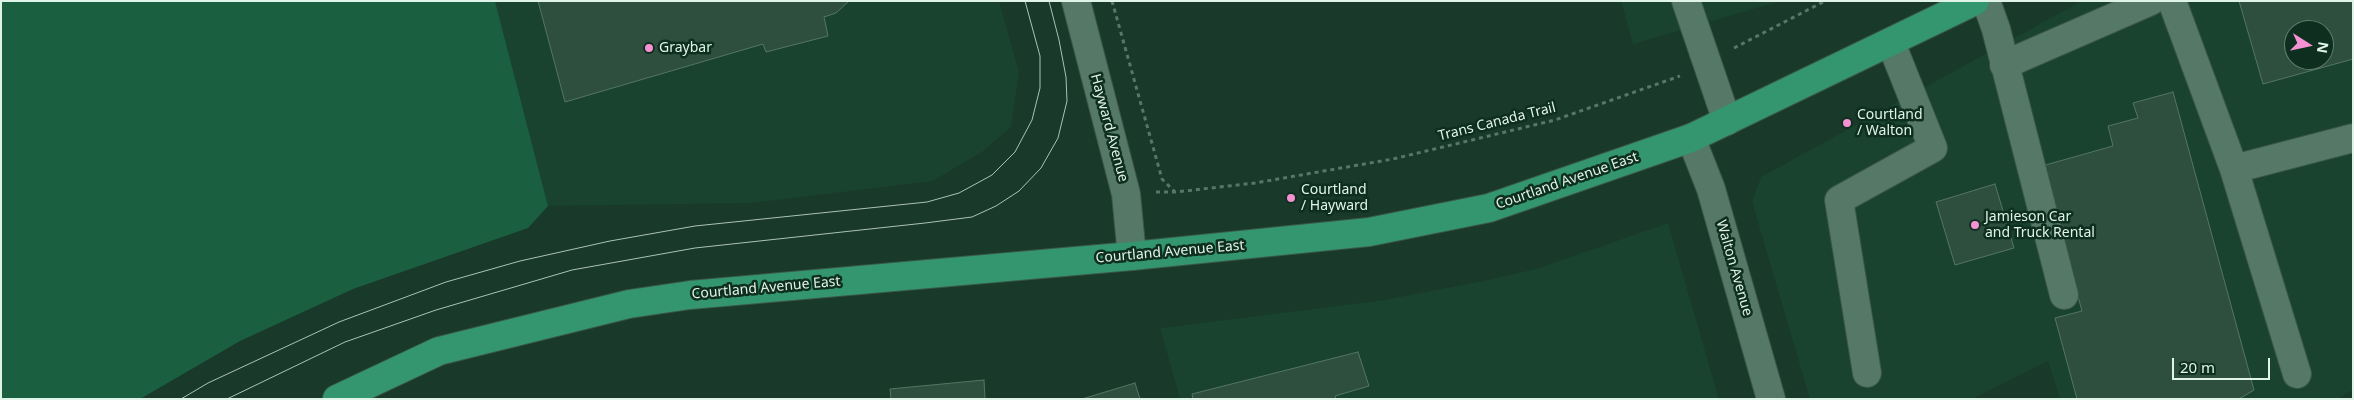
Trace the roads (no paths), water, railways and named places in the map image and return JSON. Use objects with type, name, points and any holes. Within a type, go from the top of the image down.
[{"type":"main road","name":"Courtland Avenue East","points":[[337,399],[439,351],[629,304],[690,295],[1132,256],[1369,232],[1489,208],[1691,138],[1975,1]]},
{"type":"street","name":"Hayward Avenue","points":[[1076,1],[1126,194],[1132,256]]},
{"type":"street","points":[[1686,1],[1727,121]]},
{"type":"street","points":[[1986,1],[1996,29],[2064,294]]},
{"type":"street","points":[[2004,65],[2151,1]]},
{"type":"street","points":[[2172,1],[2234,169],[2297,374]]},
{"type":"street","points":[[1867,373],[1839,200],[1933,148],[1891,43]]},
{"type":"street","name":"Walton Avenue","points":[[1691,138],[1711,189],[1771,399]]},
{"type":"street","points":[[2234,169],[2353,138]]},
{"type":"tram line","points":[[181,399],[208,383],[339,322],[446,282],[520,261],[610,241],[695,226],[927,202],[959,193],[992,175],[1015,152],[1032,120],[1040,88],[1040,56],[1025,1]]},
{"type":"tram line","points":[[227,399],[345,342],[436,310],[572,270],[695,248],[972,217],[996,206],[1019,191],[1041,168],[1058,138],[1067,101],[1066,77],[1049,1]]},
{"type":"place","name":"Graybar","points":[[649,48]]},
{"type":"place","name":"Courtland / Walton","points":[[1847,123]]},
{"type":"place","name":"Courtland / Hayward","points":[[1291,198]]},
{"type":"place","name":"Jamieson Car and Truck Rental","points":[[1975,225]]}]
